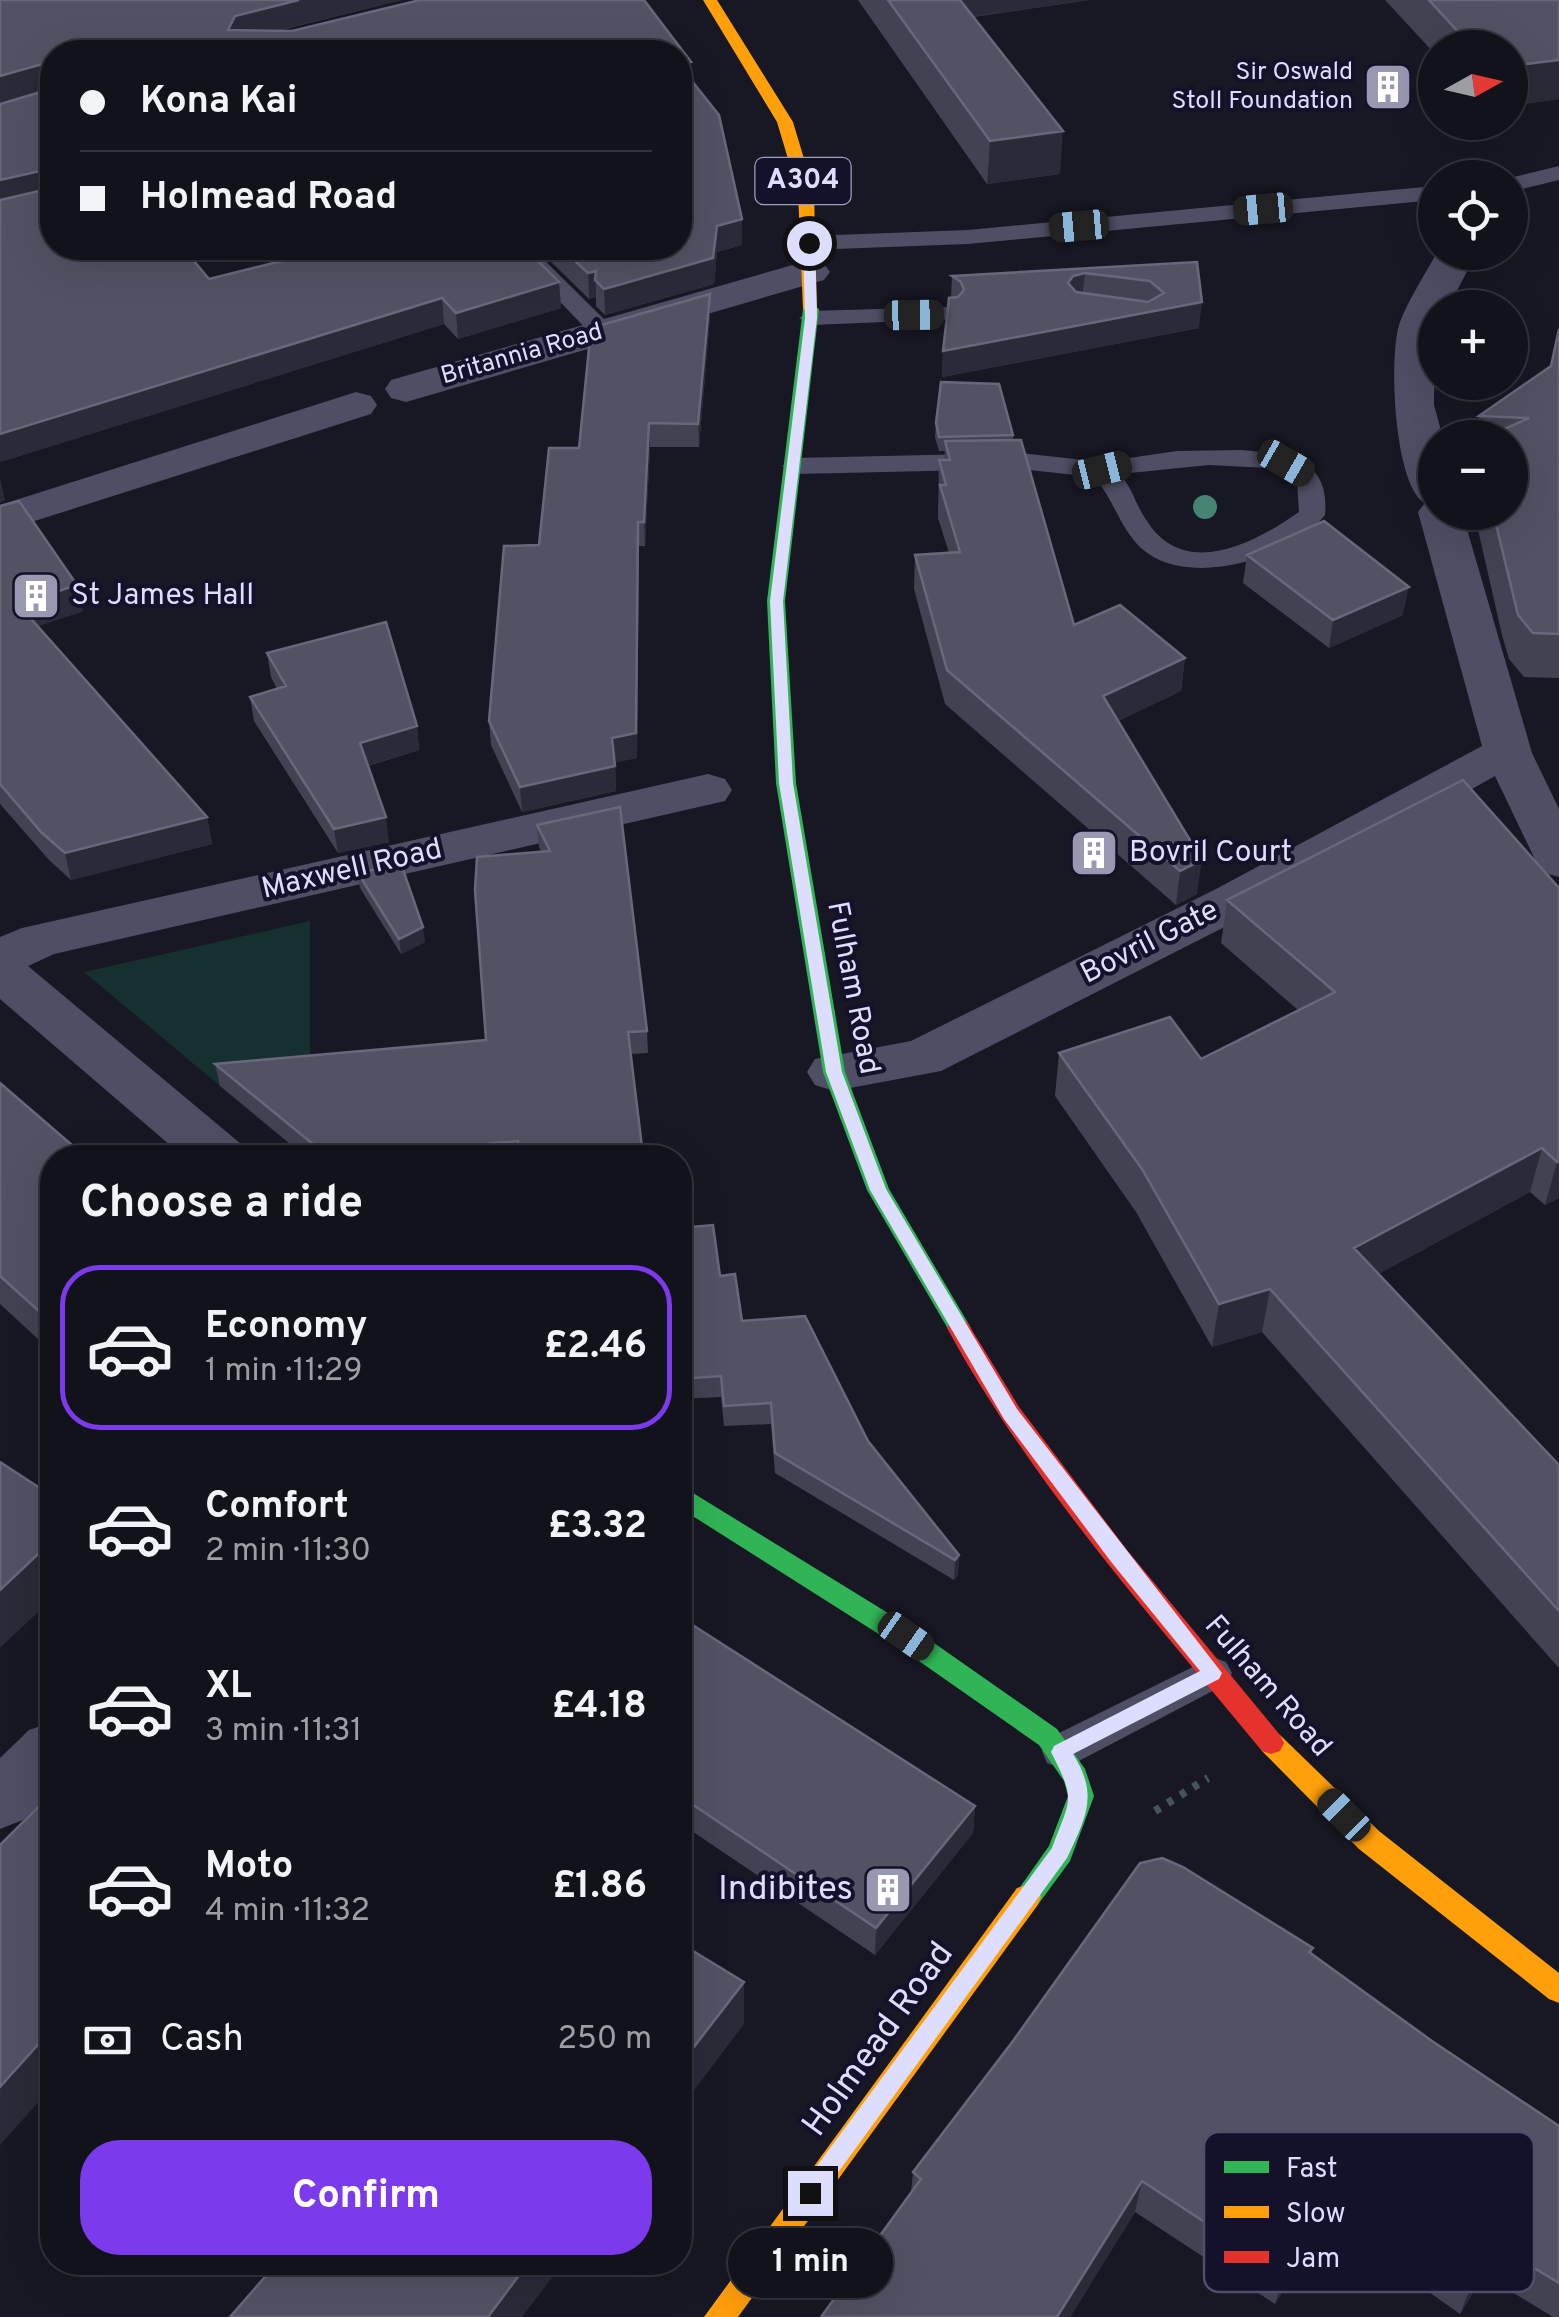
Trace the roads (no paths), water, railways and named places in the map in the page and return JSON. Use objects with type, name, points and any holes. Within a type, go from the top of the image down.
[{"type":"main road","name":"Fulham Road","points":[[714,0],[785,122],[806,192],[811,318],[776,601],[786,783],[834,1072],[878,1190],[1010,1414],[1118,1557],[1268,1740],[1369,1840],[1559,1990]]},
{"type":"main road","points":[[692,1502],[906,1636],[1048,1736],[1061,1752]]},
{"type":"main road","name":"Holmead Road","points":[[719,2317],[1060,1852],[1081,1796],[1076,1777],[1061,1752]]},
{"type":"street","name":"Britannia Road","points":[[406,389],[602,332],[810,257]]},
{"type":"street","points":[[1418,422],[1414,405],[1418,325],[1447,270]]},
{"type":"street","points":[[0,519],[356,406]]},
{"type":"street","points":[[1445,530],[1508,754],[1559,860]]},
{"type":"street","name":"Bovril Gate","points":[[834,1072],[922,1058],[1234,901],[1482,763],[1508,754]]},
{"type":"street","name":"Maxwell Road","points":[[0,958],[40,940],[708,790]]},
{"type":"street","points":[[0,971],[207,1145]]},
{"type":"street","points":[[0,1800],[40,1762]]},
{"type":"lane","points":[[1528,181],[1559,173]]},
{"type":"lane","points":[[810,257],[968,237],[1418,195]]},
{"type":"lane","points":[[531,260],[602,332]]},
{"type":"lane","points":[[811,318],[948,314]]},
{"type":"lane","points":[[795,466],[1020,461],[1102,470],[1143,459],[1252,459],[1286,463],[1306,474],[1314,491],[1312,514],[1271,544],[1223,562],[1185,559],[1166,552],[1134,522],[1124,496],[1102,470]]},
{"type":"lane","points":[[1061,1752],[1213,1673]]},
{"type":"place","name":"Sir Oswald Stoll Foundation","points":[[1388,87]]},
{"type":"place","name":"St James Hall","points":[[36,596]]},
{"type":"place","name":"Bovril Court","points":[[1094,853]]},
{"type":"place","name":"Indibites","points":[[888,1890]]}]
